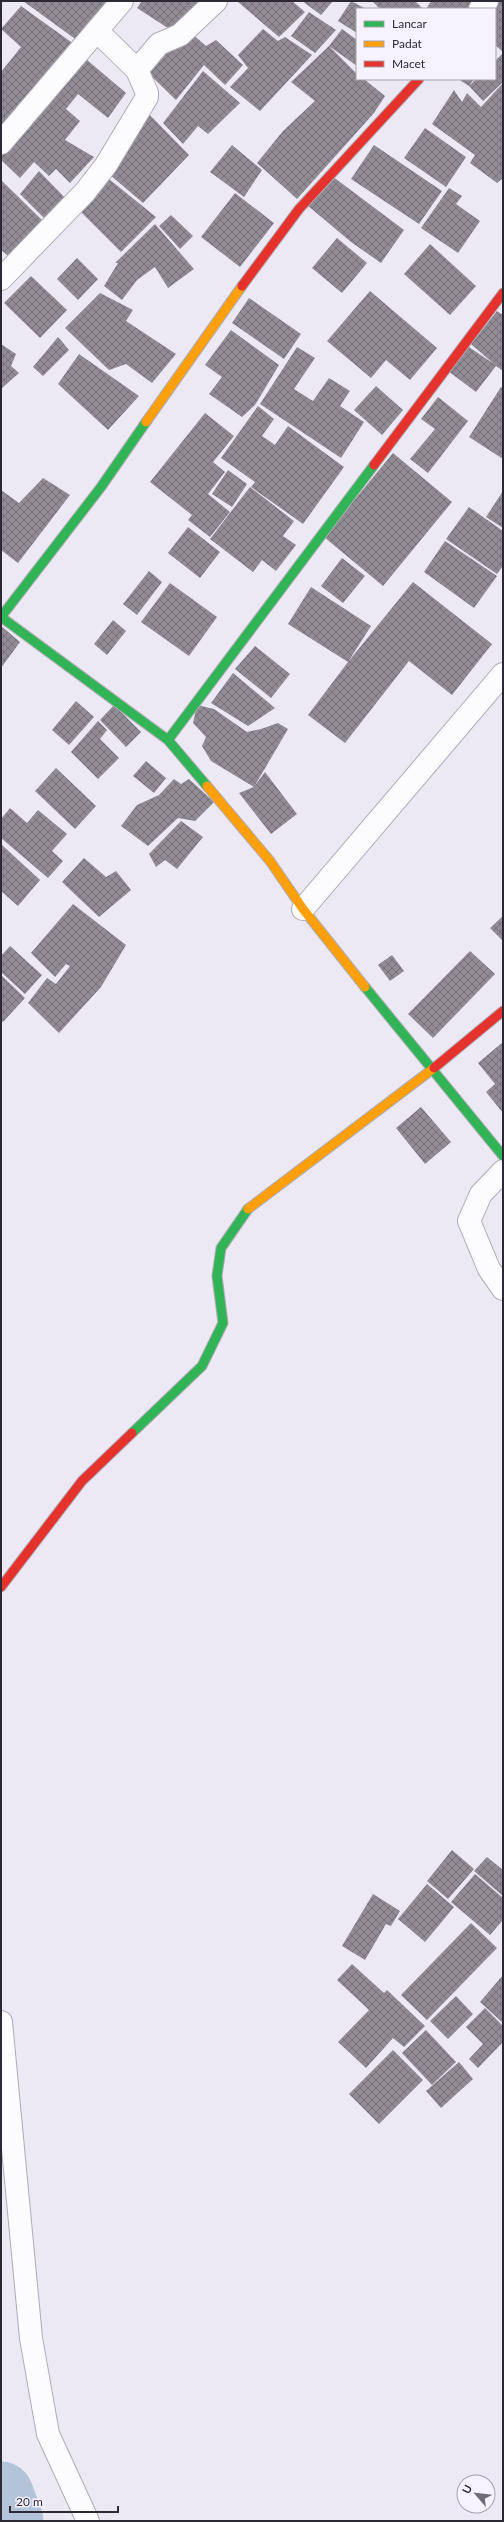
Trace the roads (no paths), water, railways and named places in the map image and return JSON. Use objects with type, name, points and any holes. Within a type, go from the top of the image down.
[{"type":"street","points":[[1,143],[122,1]]},
{"type":"street","points":[[136,70],[158,44],[180,35],[216,1]]},
{"type":"street","points":[[1,279],[85,192],[106,165],[146,97],[147,93],[136,70],[97,31]]},
{"type":"street","points":[[418,80],[299,209],[211,328],[101,487],[1,617],[168,740],[270,861],[303,909],[431,1070],[503,1156]]},
{"type":"street","points":[[168,740],[503,293]]},
{"type":"street","points":[[303,909],[503,674]]},
{"type":"street","points":[[1,1587],[60,1506],[82,1481],[202,1366],[223,1322],[217,1276],[221,1248],[244,1212],[431,1070],[503,1011]]},
{"type":"street","points":[[503,1171],[481,1194],[469,1221],[489,1269],[503,1289]]},
{"type":"street","points":[[1,2022],[31,2338],[48,2434],[88,2521]]},
{"type":"waterway","points":[[1,2494],[11,2521]]}]
